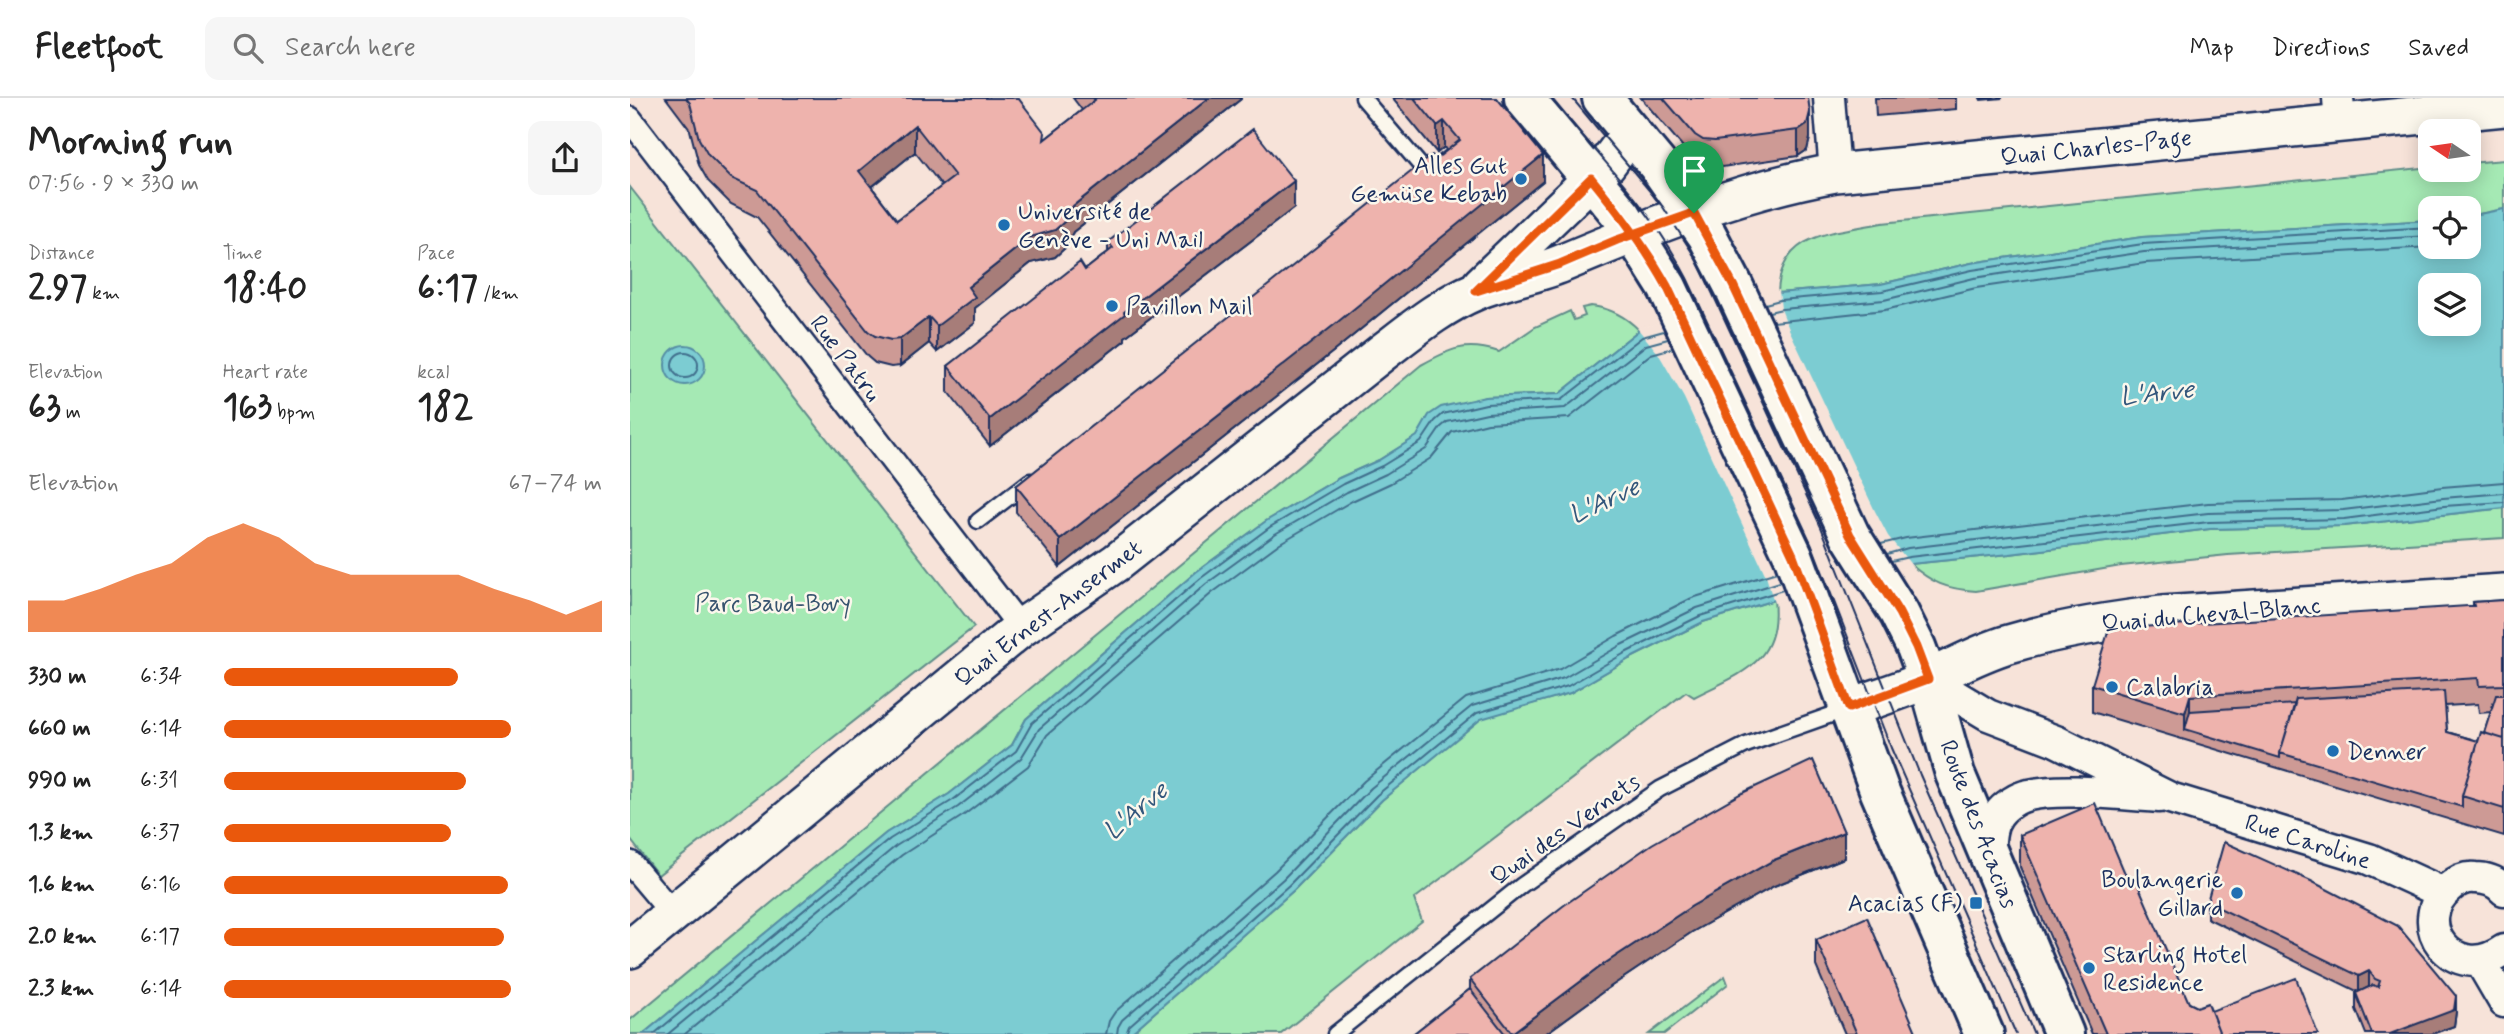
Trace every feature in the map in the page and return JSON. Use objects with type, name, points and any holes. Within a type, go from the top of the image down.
[{"type":"main road","points":[[1524,98],[1634,234],[1667,286],[1793,555],[1880,792],[1984,1034]]},
{"type":"main road","name":"Route des Acacias","points":[[1602,98],[1694,213],[1733,285],[1850,535],[1899,613],[1916,647],[1928,679],[1951,762],[2064,1034]]},
{"type":"street","points":[[1829,98],[1835,173]]},
{"type":"street","name":"Quai Charles-Page","points":[[1694,213],[1776,184],[1835,173],[2339,111],[2504,107]]},
{"type":"street","name":"Rue Patru","points":[[630,119],[1034,618]]},
{"type":"street","name":"Quai Ernest-Ansermet","points":[[1476,291],[1607,164],[1631,132]]},
{"type":"street","name":"Quai Ernest-Ansermet","points":[[630,950],[1034,618],[1117,562],[1428,318],[1476,291],[1560,264],[1694,213]]},
{"type":"street","name":"Quai du Cheval-Blanc","points":[[1849,708],[1928,679],[2007,644],[2106,621],[2504,593]]},
{"type":"street","name":"Rue Caroline","points":[[1928,679],[1988,715],[2056,741],[2169,798],[2369,859],[2442,893]]},
{"type":"street","name":"Rue Caroline","points":[[1989,857],[1991,832],[1997,816],[2008,805],[2026,795],[2049,792],[2169,798]]},
{"type":"street","points":[[630,863],[673,915]]},
{"type":"street","points":[[2504,890],[2485,878],[2470,878],[2455,883],[2442,893],[2435,905],[2433,919],[2435,933],[2442,946],[2453,955],[2466,961],[2492,956],[2504,1002]]},
{"type":"lane","points":[[1363,98],[1426,172],[1404,189]]},
{"type":"lane","points":[[978,521],[1046,468]]},
{"type":"lane","name":"Quai des Vernets","points":[[1335,1034],[1522,885],[1660,789],[1746,745],[1849,708]]},
{"type":"green space","points":[[2504,160],[2504,209],[2481,214],[2481,196],[2418,196],[2418,221],[2142,237],[1971,263],[1881,284],[1778,293],[1781,273],[1788,257],[1799,246],[1813,238],[1846,229],[1882,223],[2418,168],[2418,182],[2482,182],[2482,162]]},
{"type":"green space","name":"Parc Baud-Bovy","points":[[630,187],[974,627],[658,875],[630,839]]},
{"type":"green space","points":[[1591,306],[1617,314],[1639,330],[1559,394],[1485,397],[1429,416],[1418,436],[1266,521],[1196,572],[1026,719],[1012,745],[949,794],[886,833],[643,1034],[630,1034],[630,1020],[1421,365],[1458,348],[1477,347],[1499,352],[1535,327],[1570,311],[1574,320],[1585,316],[1582,308]]},
{"type":"green space","points":[[2504,508],[2504,538],[2228,555],[2121,566],[1976,591],[1940,584],[1910,564],[2210,529],[2344,526]]},
{"type":"green space","points":[[1774,600],[1771,638],[1754,663],[1727,681],[1694,697],[1686,692],[1414,899],[1422,921],[1281,1034],[1130,1034],[1294,890],[1382,800],[1481,718],[1570,693],[1629,659],[1703,622]]},
{"type":"green space","points":[[1725,976],[1728,984],[1664,1034],[1649,1034]]},
{"type":"water","name":"L'Arve","points":[[2504,209],[2504,508],[2344,526],[2210,529],[1910,564],[1703,622],[1629,659],[1570,693],[1481,719],[1382,800],[1294,890],[1130,1034],[643,1034],[886,833],[949,794],[1012,745],[1026,719],[1196,572],[1266,521],[1339,478],[1379,460],[1417,436],[1429,415],[1441,407],[1485,397],[1559,394],[1639,330],[1778,293],[1881,284],[1971,263],[2142,237],[2418,221],[2418,259],[2481,259],[2481,214]]},
{"type":"water","points":[[685,345],[693,346],[699,351],[704,357],[704,373],[699,379],[693,384],[685,385],[677,384],[671,379],[666,373],[665,365],[666,357],[671,351],[677,346]]},
{"type":"pier","points":[[1779,290],[1781,309],[1789,329],[1875,511],[1888,536],[1913,567],[1774,603],[1766,576],[1684,398],[1658,353],[1637,328]]},
{"type":"building","name":"Université de Genève - Uni Mail","points":[[686,98],[1018,98],[1045,133],[1044,140],[1095,100],[1093,98],[1209,98],[1073,206],[1065,221],[1055,230],[1031,237],[968,287],[975,297],[937,326],[929,317],[900,339],[891,340],[875,336],[868,331],[757,190],[731,178],[708,155],[699,139],[690,103]],"holes":[[[915,125],[955,176],[897,220],[859,171]]]},
{"type":"building","points":[[1414,98],[1497,98],[1543,155],[1334,325],[1060,540],[1016,486],[1432,155],[1436,159],[1460,140],[1444,121],[1437,126]]},
{"type":"building","points":[[1663,98],[1808,98],[1810,112],[1807,124],[1798,130],[1715,141],[1703,140],[1695,135]]},
{"type":"building","name":"Pavillon Mail","points":[[1253,129],[1294,181],[990,419],[948,366],[1080,262],[1085,270],[1113,248],[1108,242]]},
{"type":"building","points":[[2504,600],[2504,685],[2479,686],[2478,678],[2190,696],[2185,713],[2092,685],[2109,629],[2474,606],[2473,602]]},
{"type":"building","points":[[2444,691],[2447,732],[2478,741],[2462,796],[2462,807],[2280,753],[2296,699]]},
{"type":"building","points":[[2496,695],[2504,695],[2504,739],[2484,733]]},
{"type":"building","points":[[2295,704],[2280,758],[2185,729],[2190,711]]},
{"type":"building","points":[[2481,732],[2504,739],[2504,809],[2462,796]]},
{"type":"building","points":[[1813,760],[1844,832],[1774,860],[1692,906],[1604,964],[1512,1033],[1470,979],[1563,906],[1652,844],[1740,794]]},
{"type":"building","points":[[2095,803],[2129,883],[2136,880],[2189,1003],[2197,1007],[2208,1003],[2220,1034],[2106,1034],[2020,835]]},
{"type":"building","points":[[2224,842],[2311,881],[2398,926],[2456,996],[2454,1010],[2390,1034],[2372,1034],[2356,993],[2373,985],[2378,987],[2380,981],[2369,971],[2359,976],[2207,902]]},
{"type":"building","points":[[1867,917],[1917,1034],[1857,1034],[1816,940]]},
{"type":"building","points":[[2296,978],[2318,1034],[2220,1034],[2211,1011]]},
{"type":"building","points":[[1470,989],[1505,1034],[1413,1034]]},
{"type":"tram line","points":[[1550,98],[1641,206],[1687,278],[1812,545],[1891,748],[2016,1034]]},
{"type":"tram line","points":[[1572,98],[1663,207],[1697,260],[1821,527],[1920,775],[2034,1034]]},
{"type":"place","name":"Alles Gut Gemüse Kebab","points":[[1521,179]]},
{"type":"place","name":"Université de Genève - Uni Mail","points":[[1004,225]]},
{"type":"place","name":"Pavillon Mail","points":[[1112,306]]},
{"type":"place","name":"Calabria","points":[[2112,687]]},
{"type":"place","name":"Denner","points":[[2333,751]]},
{"type":"place","name":"Boulangerie Gillard","points":[[2237,893]]},
{"type":"place","name":"Acacias (F)","points":[[1976,903]]},
{"type":"place","name":"Starling Hotel Residence","points":[[2089,968]]},
{"type":"route","points":[[1694,213],[1657,225],[1634,234],[1617,240],[1560,264],[1476,291],[1591,178],[1623,217],[1634,234],[1657,267],[1667,286],[1793,555],[1849,708],[1928,679],[1899,613],[1850,535],[1733,285],[1694,213]]}]
